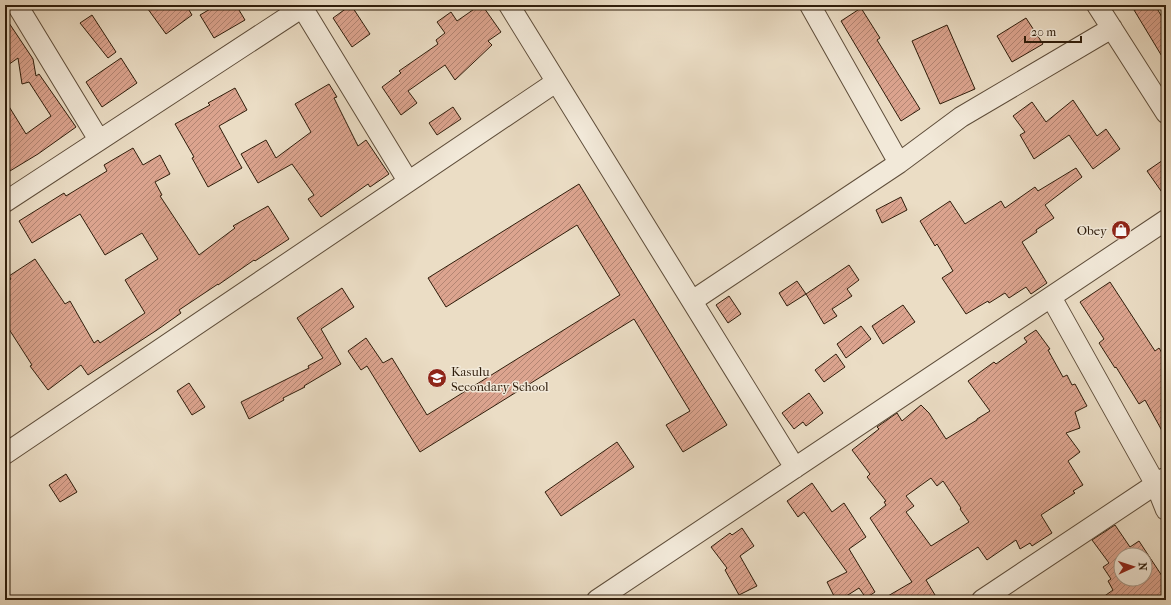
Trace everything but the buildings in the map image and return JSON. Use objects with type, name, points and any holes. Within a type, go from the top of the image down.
[{"type":"street","points":[[17,5],[99,140]]},
{"type":"street","points":[[509,5],[795,468]]},
{"type":"street","points":[[810,5],[899,163]]},
{"type":"street","points":[[1097,5],[1166,113]]},
{"type":"street","points":[[5,202],[304,6],[408,181]]},
{"type":"street","points":[[692,301],[899,163],[961,117],[1112,28]]},
{"type":"street","points":[[5,454],[556,82]]},
{"type":"street","points":[[606,597],[795,468],[1166,220]]},
{"type":"street","points":[[1050,297],[1161,481],[1166,510]]},
{"type":"street","points":[[982,600],[1161,481]]},
{"type":"place","name":"Obey","points":[[1121,230]]},
{"type":"place","name":"Kasulu Secondary School","points":[[437,378]]}]
